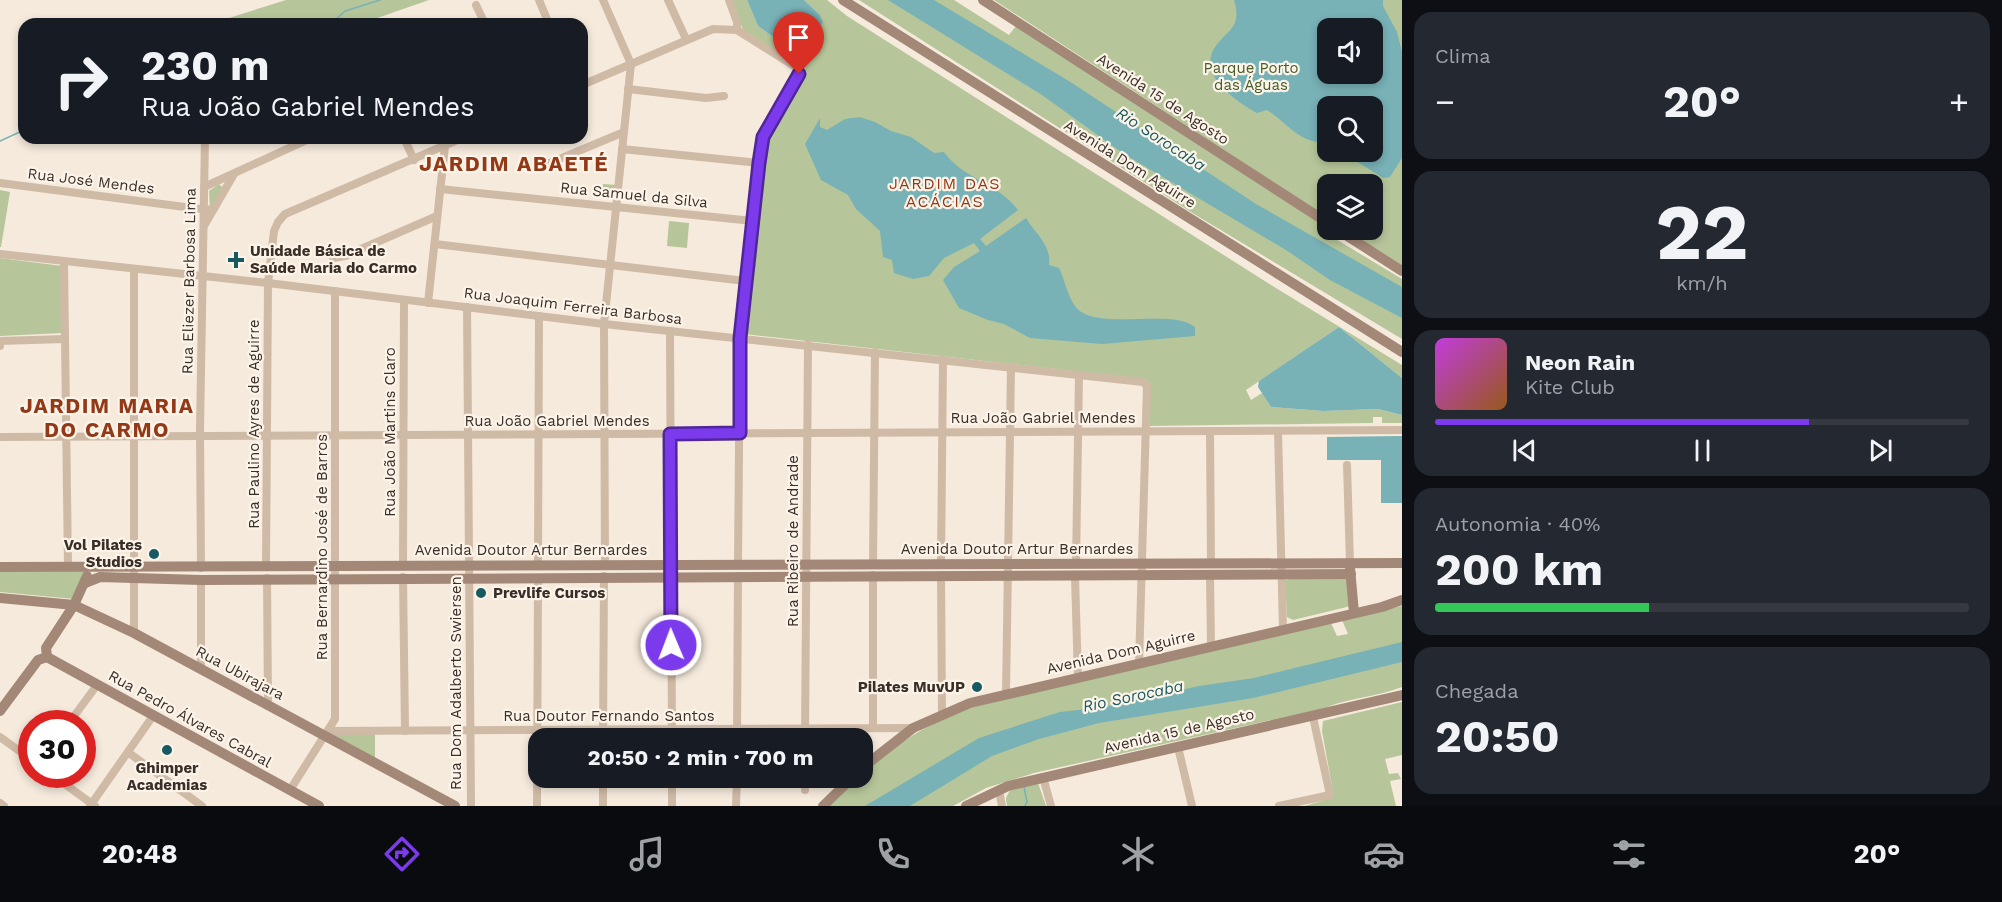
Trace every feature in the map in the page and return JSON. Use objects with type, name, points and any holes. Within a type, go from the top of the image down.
[{"type":"main road","name":"Avenida Dom Aguirre","points":[[843,0],[1402,352]]},
{"type":"main road","name":"Avenida 15 de Agosto","points":[[983,0],[1317,216]]},
{"type":"main road","points":[[1354,240],[1402,271]]},
{"type":"main road","name":"Avenida Doutor Artur Bernardes","points":[[0,567],[134,568],[267,578],[335,578],[403,577],[469,572],[671,570],[738,564],[806,570],[1076,570],[1350,569],[1402,563]]},
{"type":"main road","name":"Avenida Doutor Artur Bernardes","points":[[85,583],[100,577],[134,580],[266,566],[403,565],[469,572]]},
{"type":"main road","points":[[0,711],[38,660],[47,657],[46,648],[74,605],[90,568]]},
{"type":"main road","points":[[1350,569],[1354,613]]},
{"type":"main road","name":"Avenida Doutor Artur Bernardes","points":[[671,570],[738,576],[806,570]]},
{"type":"main road","name":"Rua Ubirajara","points":[[0,598],[74,605],[134,633],[327,734],[455,806]]},
{"type":"main road","name":"Avenida Dom Aguirre","points":[[873,759],[913,728],[970,703],[1402,600]]},
{"type":"main road","name":"Rua Pedro Álvares Cabral","points":[[47,657],[319,806]]},
{"type":"main road","name":"Avenida 15 de Agosto","points":[[966,806],[999,790],[1043,777],[1402,695]]},
{"type":"main road","points":[[823,806],[842,788]]},
{"type":"street","points":[[538,0],[546,18]]},
{"type":"street","points":[[603,0],[631,64],[604,324],[603,728]]},
{"type":"street","points":[[668,0],[686,39]]},
{"type":"street","points":[[729,0],[737,22],[736,30]]},
{"type":"street","points":[[477,5],[482,18]]},
{"type":"street","points":[[588,82],[713,28],[736,30],[799,71],[798,77],[763,137],[759,163],[740,338],[738,564]]},
{"type":"street","points":[[628,89],[706,98],[724,96]]},
{"type":"street","points":[[545,165],[624,132]]},
{"type":"street","name":"Rua Eliezer Barbosa Lima","points":[[201,669],[200,436],[205,144]]},
{"type":"street","points":[[204,187],[298,144]]},
{"type":"street","points":[[407,144],[414,160]]},
{"type":"street","name":"Rua Paulino Ayres de Aguirre","points":[[266,566],[268,283],[274,231],[285,214],[449,144]]},
{"type":"street","points":[[428,303],[445,146]]},
{"type":"street","points":[[622,149],[759,163]]},
{"type":"street","points":[[204,177],[235,173]]},
{"type":"street","points":[[203,228],[235,173]]},
{"type":"street","name":"Rua José Mendes","points":[[0,183],[203,209],[214,208]]},
{"type":"street","name":"Rua Samuel da Silva","points":[[440,189],[753,221]]},
{"type":"street","points":[[333,258],[345,256],[437,216]]},
{"type":"street","points":[[435,244],[745,281]]},
{"type":"street","name":"Rua Joaquim Ferreira Barbosa","points":[[0,254],[268,283],[604,324],[808,344],[1143,382],[1147,386],[1147,431]]},
{"type":"street","points":[[64,262],[68,568]]},
{"type":"street","points":[[134,269],[134,633]]},
{"type":"street","name":"Rua Bernardino José de Barros","points":[[290,790],[335,719],[335,291]]},
{"type":"street","name":"Rua João Martins Claro","points":[[403,565],[404,300]]},
{"type":"street","name":"Rua Dom Adalberto Swiersen","points":[[467,308],[471,806]]},
{"type":"street","points":[[537,728],[539,316]]},
{"type":"street","points":[[670,331],[672,728]]},
{"type":"street","points":[[0,346],[0,341],[65,339]]},
{"type":"street","name":"Rua Ribeiro de Andrade","points":[[805,728],[808,344]]},
{"type":"street","points":[[873,728],[875,352]]},
{"type":"street","points":[[942,715],[943,359]]},
{"type":"street","points":[[1006,694],[1011,367]]},
{"type":"street","points":[[1078,679],[1076,570],[1079,375]]},
{"type":"street","name":"Rua João Gabriel Mendes","points":[[0,437],[1402,430]]},
{"type":"street","points":[[1139,664],[1147,431]]},
{"type":"street","points":[[1210,431],[1211,647]]},
{"type":"street","points":[[1278,431],[1283,630]]},
{"type":"street","points":[[1347,465],[1350,569]]},
{"type":"street","points":[[737,728],[738,576]]},
{"type":"street","points":[[403,577],[405,731]]},
{"type":"street","points":[[267,578],[268,705]]},
{"type":"street","points":[[79,710],[98,685]]},
{"type":"street","points":[[70,788],[93,805],[153,716]]},
{"type":"street","points":[[1280,806],[1330,795],[1313,717]]},
{"type":"street","name":"Rua Doutor Fernando Santos","points":[[873,728],[913,728]]},
{"type":"street","points":[[888,728],[894,733],[895,741]]},
{"type":"street","name":"Rua Doutor Fernando Santos","points":[[327,734],[528,730]]},
{"type":"street","points":[[0,737],[18,750]]},
{"type":"street","points":[[1178,747],[1192,806]]},
{"type":"street","points":[[129,753],[202,806]]},
{"type":"street","points":[[1043,777],[1050,806]]},
{"type":"street","points":[[537,788],[537,806]]},
{"type":"street","points":[[603,788],[603,806]]},
{"type":"street","points":[[672,788],[672,806]]},
{"type":"street","points":[[736,788],[736,806]]},
{"type":"street","points":[[999,790],[1002,806]]},
{"type":"green space","points":[[286,0],[429,0],[377,18],[229,18]]},
{"type":"green space","points":[[732,0],[747,0],[758,26],[790,49],[807,41],[819,31],[819,14],[804,0],[827,0],[847,16],[1271,285],[1402,365],[1402,378],[1339,327],[1246,390],[1251,400],[1262,393],[1271,407],[1323,411],[1378,409],[1402,415],[1402,423],[1382,423],[1382,417],[1373,417],[1373,423],[1150,426],[1150,388],[1146,379],[744,334],[766,140],[807,72],[743,30]]},
{"type":"green space","points":[[859,0],[954,0],[1009,35],[1016,26],[1317,219],[1317,240],[1337,240],[1402,279],[1402,339],[1194,214]]},
{"type":"green space","name":"Parque Porto das Águas","points":[[994,0],[1402,0],[1402,265],[1363,240],[1383,240],[1383,174],[1317,174],[1317,210]]},
{"type":"green space","points":[[219,184],[223,188],[210,208],[209,191]]},
{"type":"green space","points":[[603,184],[617,185],[615,197],[602,196]]},
{"type":"green space","points":[[0,190],[10,192],[1,247],[0,247]]},
{"type":"green space","points":[[669,221],[689,223],[687,248],[667,246]]},
{"type":"green space","points":[[0,258],[62,266],[63,333],[0,336]]},
{"type":"green space","points":[[85,571],[74,599],[0,592],[0,572]]},
{"type":"green space","points":[[1344,578],[1348,580],[1351,606],[1293,620],[1287,617],[1285,581],[1288,579]]},
{"type":"green space","points":[[1402,606],[1402,687],[1325,708],[1034,773],[986,788],[953,806],[830,806],[848,788],[873,788],[873,765],[903,741],[971,707],[1331,623],[1337,636],[1348,634],[1342,620]]},
{"type":"green space","points":[[1402,702],[1402,755],[1385,759],[1389,774],[1398,773],[1401,779],[1390,781],[1396,806],[1305,806],[1334,797],[1322,731],[1323,721]]},
{"type":"green space","points":[[335,733],[375,733],[375,760],[333,735]]},
{"type":"green space","points":[[1038,783],[1046,806],[1007,806],[1006,798],[1010,790]]},
{"type":"water","points":[[747,0],[804,0],[819,14],[823,22],[813,35],[790,49],[758,26]]},
{"type":"water","name":"Rio Sorocaba","points":[[888,0],[934,0],[1072,83],[1256,204],[1402,287],[1402,318],[1330,280],[1286,250],[1124,154],[1042,95]]},
{"type":"water","points":[[1234,0],[1383,0],[1383,6],[1397,32],[1402,52],[1402,158],[1390,177],[1383,178],[1383,174],[1377,174],[1358,162],[1383,162],[1383,96],[1317,96],[1317,142],[1294,132],[1267,110],[1257,113],[1224,89],[1212,72],[1210,63],[1216,46],[1234,25],[1236,19]]},
{"type":"water","points":[[860,117],[911,137],[934,153],[944,152],[961,169],[1001,193],[1018,210],[980,239],[986,246],[1026,218],[1048,252],[1049,265],[1059,268],[1072,302],[1085,314],[1098,318],[1184,321],[1195,327],[1195,336],[1102,344],[1030,338],[1004,324],[959,308],[943,280],[954,267],[980,251],[974,243],[944,258],[929,276],[913,279],[894,273],[892,260],[883,257],[880,231],[856,209],[848,195],[821,180],[805,144],[820,118],[820,127],[827,130],[845,119]]},
{"type":"water","points":[[1339,327],[1402,378],[1402,415],[1378,409],[1323,411],[1271,407],[1258,387],[1259,381]]},
{"type":"water","points":[[1402,436],[1402,503],[1381,503],[1381,460],[1327,460],[1327,437]]},
{"type":"water","name":"Rio Sorocaba","points":[[1402,642],[1402,662],[1253,698],[1099,723],[1039,739],[992,756],[910,806],[865,806],[979,738],[1060,712],[1105,707],[1199,686],[1254,678]]},
{"type":"waterway","points":[[337,18],[345,11],[380,0]]},
{"type":"waterway","points":[[0,141],[18,133]]},
{"type":"waterway","points":[[1024,787],[1027,802],[1025,806]]},
{"type":"place","name":"Unidade Básica de Saúde Maria do Carmo","points":[[236,260]]},
{"type":"place","name":"Vol Pilates Studios","points":[[154,554]]},
{"type":"place","name":"Prevlife Cursos","points":[[481,593]]},
{"type":"place","name":"Pilates MuvUP","points":[[977,687]]},
{"type":"place","name":"Ghimper Academias","points":[[167,750]]},
{"type":"district","name":"JARDIM ABAETÉ","points":[[514,163]]},
{"type":"district","name":"JARDIM DAS ACÁCIAS","points":[[945,192]]},
{"type":"district","name":"JARDIM MARIA DO CARMO","points":[[107,417]]},
{"type":"route","points":[[671,645],[670,434],[740,433],[740,338],[763,137],[799,74]]}]
